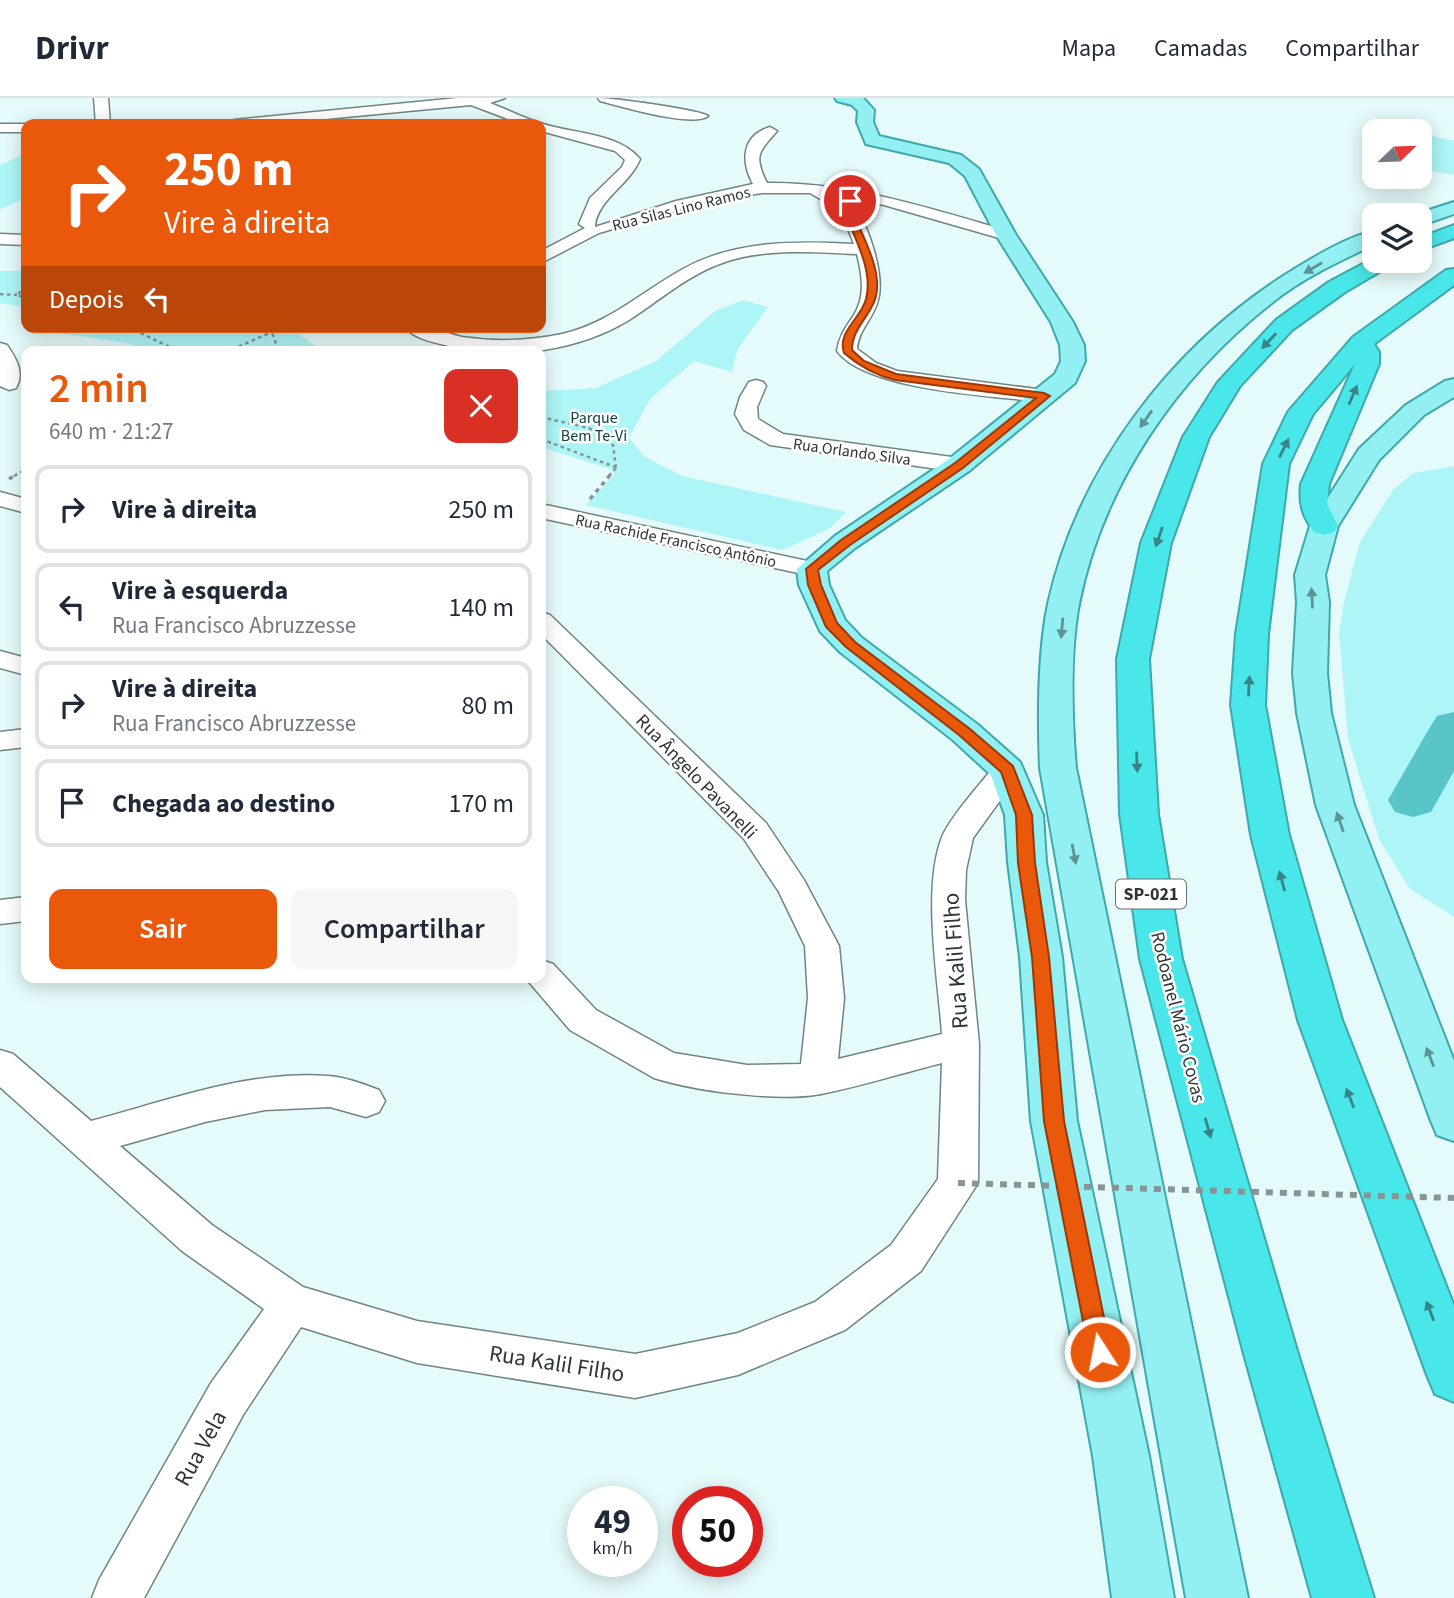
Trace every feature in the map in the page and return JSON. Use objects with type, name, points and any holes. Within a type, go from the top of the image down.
[{"type":"highway","points":[[1432,240],[1454,231]]},
{"type":"highway","name":"Rodoanel Mário Covas","points":[[1343,1598],[1161,959],[1139,814],[1133,659],[1156,543],[1196,437],[1230,382],[1284,325],[1337,287],[1362,273]]},
{"type":"highway","points":[[1454,275],[1362,342],[1301,412],[1276,464],[1252,634],[1248,705],[1270,835],[1320,1020],[1454,1374]]},
{"type":"highway","points":[[1324,526],[1313,504],[1315,484],[1367,364],[1367,352],[1362,342]]},
{"type":"main road","points":[[843,98],[863,105],[866,110],[865,122],[872,140],[943,155],[964,163],[973,173],[1006,235],[1062,322],[1072,345],[1073,361],[1066,378],[959,465],[845,542],[812,569],[814,585],[831,624],[844,638],[964,732],[1007,770],[1024,815],[1027,863],[1041,957],[1054,1121],[1121,1455],[1143,1598]]},
{"type":"main road","points":[[1432,216],[1454,208]]},
{"type":"main road","points":[[1217,1598],[1058,768],[1055,712],[1064,601],[1081,545],[1110,478],[1129,444],[1171,386],[1219,336],[1273,293],[1362,243]]},
{"type":"main road","points":[[1454,386],[1415,410],[1368,455],[1324,526],[1310,575],[1313,602],[1310,673],[1322,757],[1353,857],[1454,1121]]},
{"type":"street","points":[[101,98],[103,119]]},
{"type":"street","points":[[286,119],[498,98]]},
{"type":"street","points":[[605,98],[658,111],[701,116]]},
{"type":"street","points":[[849,99],[857,98]]},
{"type":"street","points":[[474,101],[519,119]]},
{"type":"street","points":[[0,128],[21,128]]},
{"type":"street","points":[[546,128],[620,148],[633,159],[629,169],[596,201],[594,228]]},
{"type":"street","points":[[762,188],[752,167],[751,150],[755,143],[770,131]]},
{"type":"street","name":"Rua Silas Lino Ramos","points":[[546,255],[594,228],[733,192],[762,188],[807,188],[1006,235]]},
{"type":"street","points":[[854,201],[862,249],[872,282],[870,300],[847,338],[847,351],[860,363],[895,377],[1044,396]]},
{"type":"street","points":[[0,239],[21,240]]},
{"type":"street","points":[[431,333],[453,341],[482,345],[513,346],[552,340],[586,333],[610,322],[694,270],[718,259],[749,252],[784,249],[862,249]]},
{"type":"street","points":[[0,349],[10,368],[12,385]]},
{"type":"street","name":"Rua Orlando Silva","points":[[756,386],[745,406],[746,417],[756,430],[778,440],[959,465]]},
{"type":"street","points":[[0,499],[21,505]]},
{"type":"street","name":"Rua Rachide Francisco Antônio","points":[[546,512],[812,569]]},
{"type":"street","name":"Rua Ângelo Pavanelli","points":[[546,629],[755,831],[793,888],[822,946],[827,999],[818,1079]]},
{"type":"street","points":[[0,659],[21,665]]},
{"type":"street","points":[[0,741],[21,739]]},
{"type":"street","name":"Rua Kalil Filho","points":[[0,1065],[88,1139],[197,1238],[292,1304],[418,1342],[635,1376],[738,1354],[830,1315],[906,1258],[958,1183],[961,1044],[949,900],[950,870],[958,836],[1007,770]]},
{"type":"street","points":[[0,912],[21,910]]},
{"type":"street","points":[[546,979],[583,1020],[667,1067],[747,1080],[818,1079],[961,1044]]},
{"type":"street","points":[[88,1139],[265,1095],[327,1090],[366,1101]]},
{"type":"street","name":"Rua Vela","points":[[117,1598],[227,1399],[292,1304]]},
{"type":"path","points":[[18,295],[21,292]]},
{"type":"path","points":[[0,294],[21,296]]},
{"type":"path","points":[[141,333],[168,346]]},
{"type":"path","points":[[240,346],[270,333]]},
{"type":"path","points":[[546,417],[589,428],[613,445],[616,468],[573,519]]},
{"type":"path","points":[[546,441],[616,468]]},
{"type":"path","points":[[0,484],[21,472]]},
{"type":"path","points":[[958,1183],[1454,1198]]},
{"type":"green space","points":[[1432,136],[1454,141],[1454,175],[1432,171]]},
{"type":"green space","points":[[21,155],[21,200],[0,209],[0,165]]},
{"type":"green space","points":[[0,271],[21,271],[21,306],[0,303]]},
{"type":"green space","name":"Parque Bem Te-Vi","points":[[743,300],[768,307],[737,350],[732,372],[694,361],[650,399],[629,438],[645,457],[682,476],[846,512],[830,528],[783,550],[586,505],[615,474],[610,469],[546,449],[546,391],[596,388],[656,361],[715,311]]},
{"type":"green space","points":[[60,333],[297,333],[315,346],[136,346]]},
{"type":"green space","points":[[1454,466],[1454,917],[1409,888],[1379,839],[1348,739],[1339,632],[1360,542],[1393,490],[1413,473]]},
{"type":"waterway","points":[[1413,800],[1454,727]]},
{"type":"route","points":[[850,201],[847,208],[868,263],[872,282],[866,310],[847,338],[847,351],[860,363],[895,377],[1044,396],[959,465],[845,542],[812,569],[814,585],[831,624],[850,645],[964,732],[1007,770],[1024,815],[1027,863],[1041,957],[1054,1121],[1100,1352]]}]
